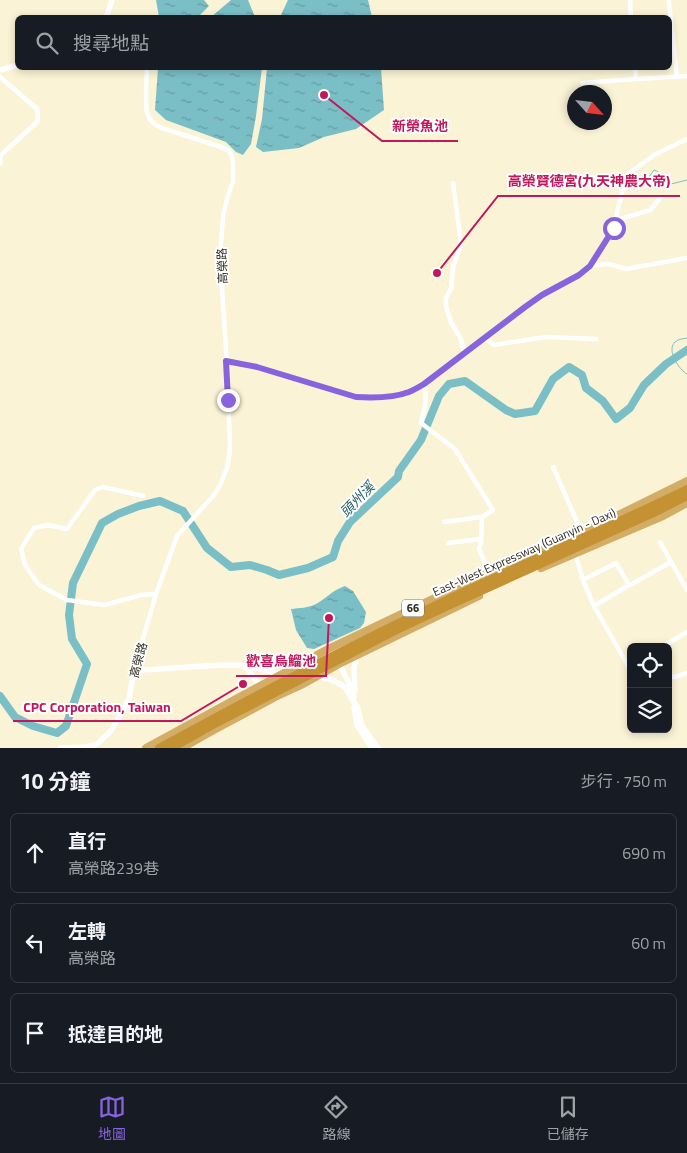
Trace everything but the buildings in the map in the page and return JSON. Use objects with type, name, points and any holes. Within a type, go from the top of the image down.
[{"type":"highway","name":"East-West Expressway (Guanyin - Daxi)","points":[[159,748],[292,676],[401,621],[687,489]]},
{"type":"highway","name":"East-West Expressway (Guanyin - Daxi)","points":[[172,748],[395,631],[687,496]]},
{"type":"main road","name":"66","points":[[146,748],[328,649],[489,572],[582,533],[687,481]]},
{"type":"main road","name":"66","points":[[182,748],[269,700],[396,635],[516,579],[663,516],[687,503]]},
{"type":"street","points":[[107,15],[112,0]]},
{"type":"street","points":[[630,0],[631,15]]},
{"type":"street","points":[[669,2],[670,15]]},
{"type":"street","points":[[672,30],[677,77]]},
{"type":"street","points":[[0,70],[15,66]]},
{"type":"street","name":"高榮路","points":[[60,748],[99,746],[111,731],[129,699],[134,670],[156,594],[177,536],[214,494],[224,476],[230,457],[220,256],[223,217],[234,175],[232,156],[229,151],[221,147],[154,124],[146,108],[147,70]]},
{"type":"street","points":[[635,70],[636,79]]},
{"type":"street","points":[[582,83],[687,76]]},
{"type":"street","points":[[0,77],[37,109],[38,119],[1,155],[0,164]]},
{"type":"street","points":[[226,361],[257,367],[356,397],[393,395],[408,392],[424,384],[542,295],[579,275],[590,266],[614,228],[629,173],[654,155],[687,139]]},
{"type":"street","points":[[453,183],[461,244],[453,268],[451,289],[446,298],[446,307],[465,352]]},
{"type":"street","points":[[617,218],[621,219],[650,210],[661,197]]},
{"type":"street","points":[[590,266],[609,264],[626,269],[687,258]]},
{"type":"street","points":[[485,338],[494,345],[546,338],[596,339]]},
{"type":"street","points":[[424,384],[426,401],[421,423],[455,449],[493,510],[482,517],[444,522]]},
{"type":"street","points":[[553,467],[582,533]]},
{"type":"street","points":[[143,496],[103,487],[95,490],[67,529],[48,525],[34,528],[21,549],[25,565],[39,585],[67,600],[105,605],[141,595],[156,594]]},
{"type":"street","points":[[482,517],[479,549],[489,572]]},
{"type":"street","points":[[448,543],[481,539]]},
{"type":"street","points":[[660,542],[687,590]]},
{"type":"street","points":[[575,554],[594,606],[627,662]]},
{"type":"street","points":[[594,606],[671,562]]},
{"type":"street","points":[[583,580],[616,563],[629,585]]},
{"type":"street","points":[[669,643],[687,632]]},
{"type":"street","points":[[328,649],[351,686],[357,725],[372,748]]},
{"type":"street","points":[[354,701],[354,668],[357,655]]},
{"type":"street","points":[[134,670],[237,666],[282,674]]},
{"type":"street","points":[[246,667],[269,700]]},
{"type":"street","points":[[672,677],[687,673]]},
{"type":"street","points":[[318,676],[332,680],[345,687],[354,701],[362,726],[378,748]]},
{"type":"water","points":[[156,0],[204,0],[209,6],[200,15],[159,15]]},
{"type":"water","points":[[231,0],[248,0],[254,15],[213,15]]},
{"type":"water","points":[[288,0],[368,0],[372,15],[281,15]]},
{"type":"water","points":[[158,70],[262,70],[251,144],[243,155],[236,152],[226,142],[166,120],[155,110]]},
{"type":"water","points":[[267,70],[381,70],[384,110],[356,129],[324,137],[299,148],[263,152],[256,147],[262,119]]},
{"type":"water","points":[[345,586],[353,591],[366,612],[364,623],[360,628],[314,649],[307,648],[296,630],[291,609],[313,605]]},
{"type":"waterway","points":[[632,183],[646,181],[654,170],[659,172],[671,184],[687,180]]},
{"type":"waterway","points":[[687,338],[676,341],[672,350],[677,364],[687,374]]},
{"type":"waterway","name":"頭州溪","points":[[0,696],[15,717],[33,726],[57,733],[66,726],[87,664],[72,639],[69,615],[73,583],[102,523],[118,514],[160,501],[183,511],[207,548],[231,567],[250,565],[279,575],[308,568],[333,557],[338,541],[350,522],[398,477],[399,471],[421,440],[439,396],[449,384],[465,381],[506,410],[515,414],[535,411],[553,379],[569,367],[582,375],[586,388],[603,401],[616,419],[630,408],[644,385],[666,364],[687,350]]},
{"type":"place","name":"新榮魚池","points":[[324,95]]},
{"type":"place","name":"高榮賢德宮(九天神農大帝)","points":[[437,273]]},
{"type":"place","name":"歡喜烏鰡池","points":[[329,618]]},
{"type":"place","name":"CPC Corporation, Taiwan","points":[[243,684]]},
{"type":"route","points":[[228,400],[226,361],[257,367],[356,397],[393,395],[408,392],[424,384],[542,295],[579,275],[590,266],[614,228]]}]
